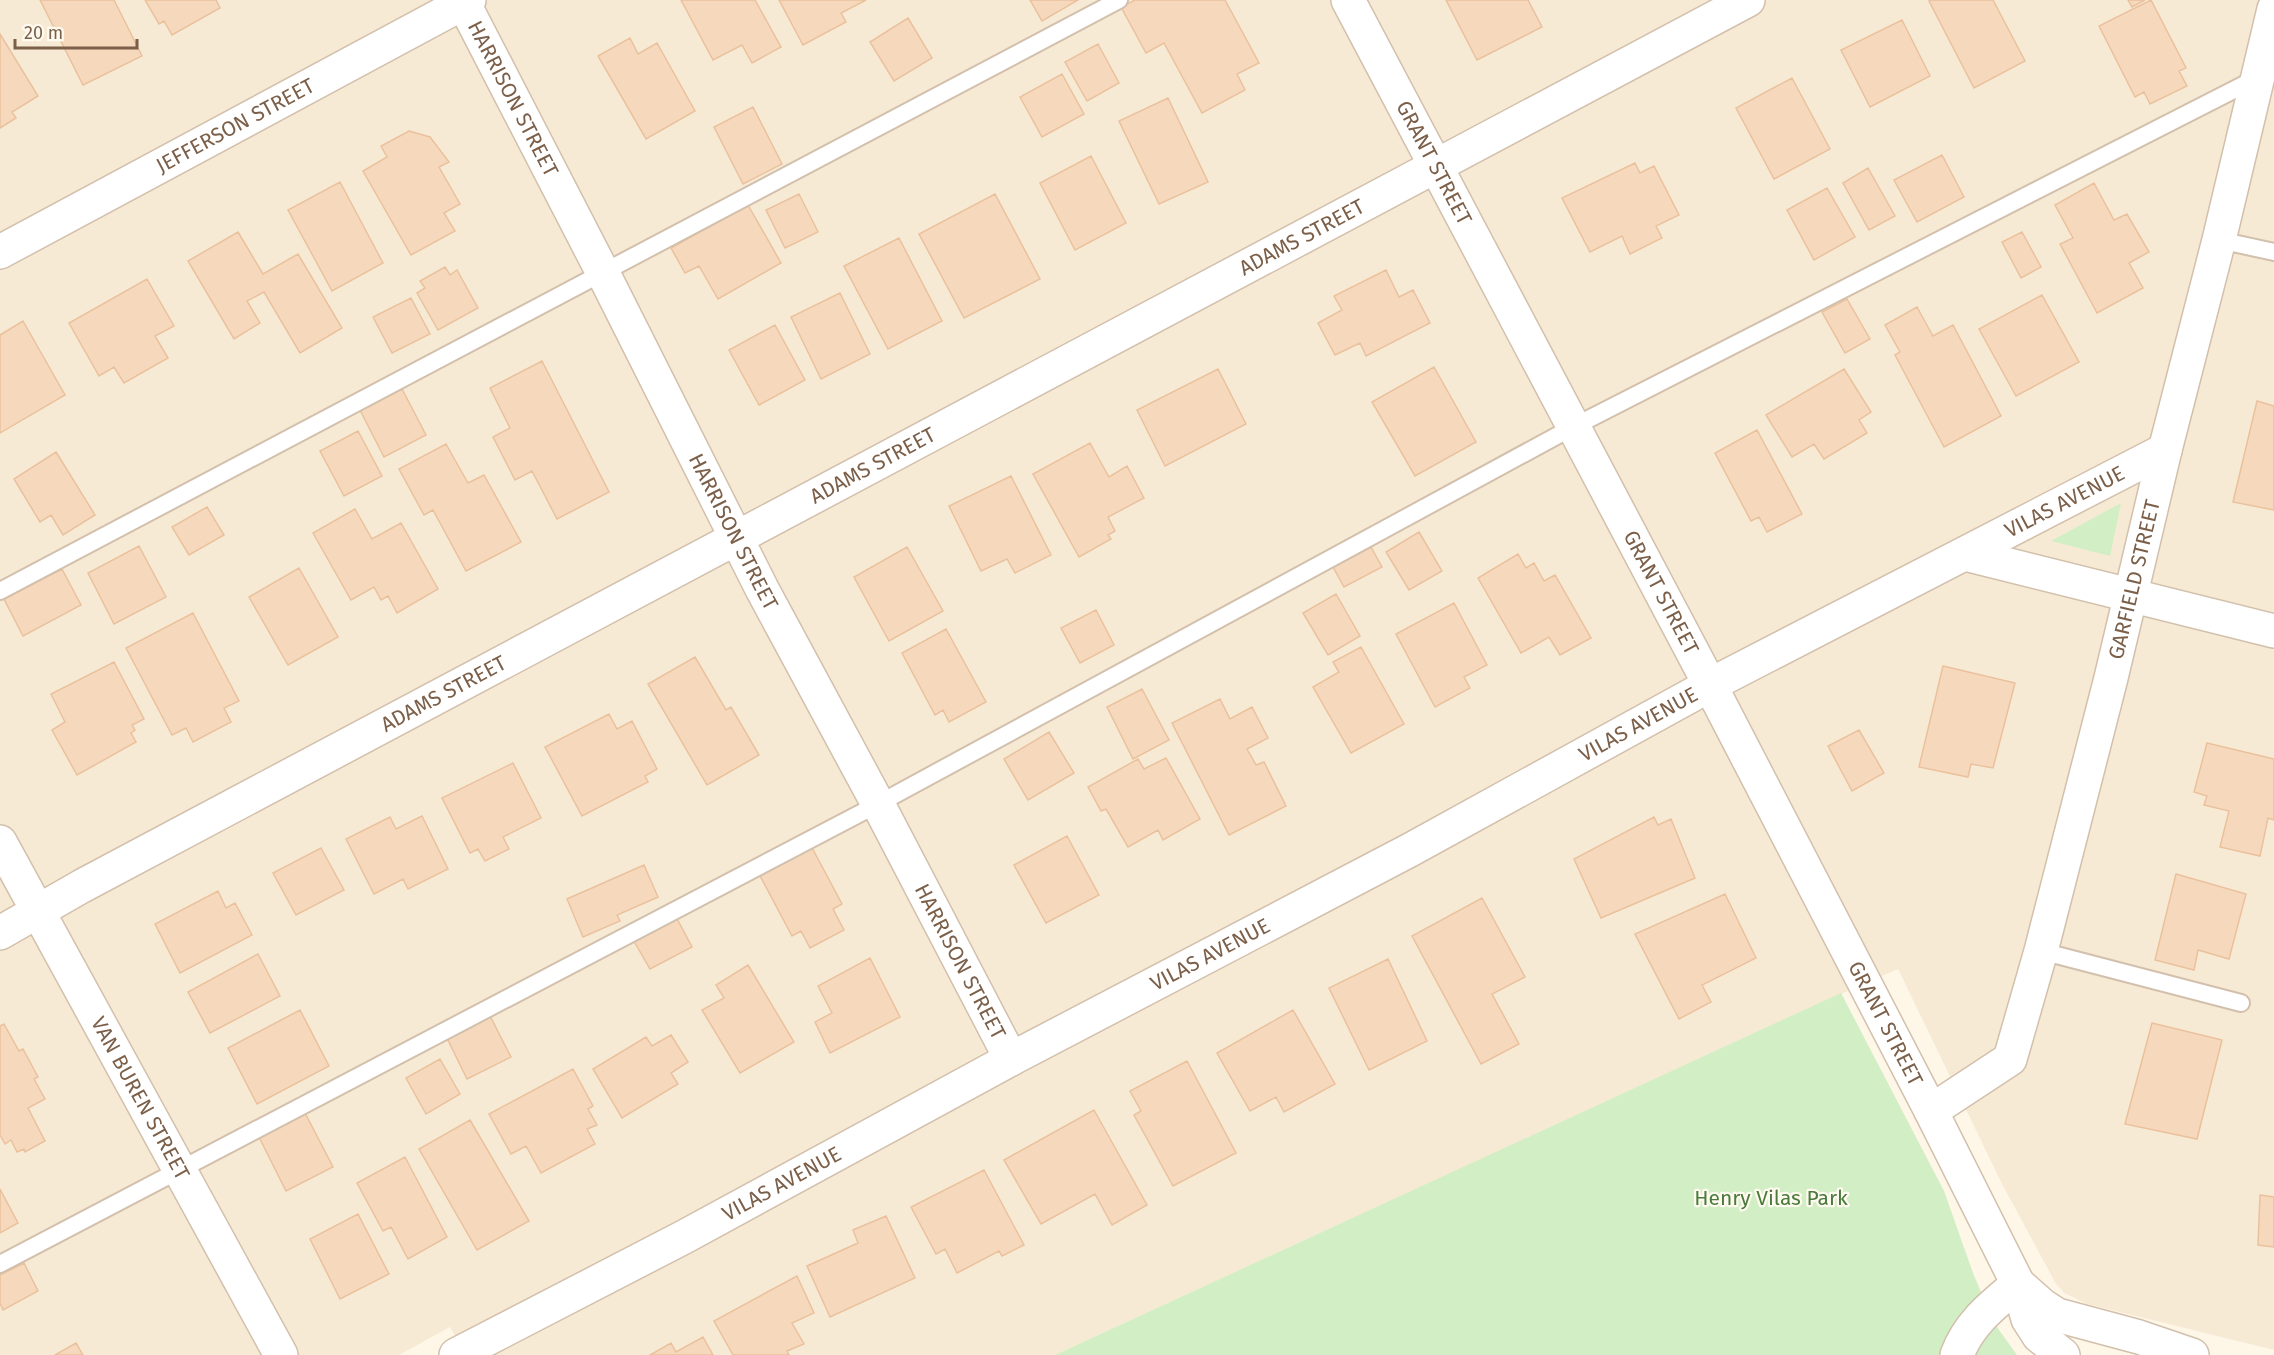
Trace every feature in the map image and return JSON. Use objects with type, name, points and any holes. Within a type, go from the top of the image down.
[{"type":"street","name":"GRANT STREET","points":[[1348,0],[1710,685],[2018,1284]]},
{"type":"street","name":"ADAMS STREET","points":[[0,933],[38,910],[1748,0]]},
{"type":"street","name":"HARRISON STREET","points":[[465,1],[736,539],[1011,1059]]},
{"type":"street","name":"JEFFERSON STREET","points":[[0,252],[465,1]]},
{"type":"street","name":"GARFIELD STREET","points":[[1931,1111],[2010,1059],[2041,951],[2111,678],[2274,9]]},
{"type":"street","name":"VILAS AVENUE","points":[[456,1355],[684,1237],[1011,1059],[1410,850],[1710,685],[2165,450]]},
{"type":"street","name":"VILAS AVENUE","points":[[1965,554],[2274,631]]},
{"type":"street","name":"VAN BUREN STREET","points":[[0,842],[281,1355]]},
{"type":"street","points":[[1957,1355],[1963,1340],[1978,1318],[2018,1284]]},
{"type":"street","points":[[2018,1284],[2028,1319],[2034,1329],[2039,1336],[2063,1355]]},
{"type":"street","points":[[2018,1284],[2057,1316],[2139,1337],[2192,1355]]},
{"type":"lane","points":[[0,591],[1119,0]]},
{"type":"lane","points":[[0,1264],[878,804],[1573,427],[2259,77]]},
{"type":"lane","points":[[2219,240],[2274,252]]},
{"type":"lane","points":[[2041,951],[2241,1003]]},
{"type":"shaded area","points":[[0,0],[2274,0],[2274,1350],[2087,1304],[2064,1293],[2056,1284],[2002,1184],[1898,969],[1055,1355],[466,1355],[450,1327],[399,1355],[0,1355]]},
{"type":"green space","points":[[2121,503],[2110,556],[2051,541]]},
{"type":"green space","name":"Henry Vilas Park","points":[[1841,993],[1944,1191],[1973,1273],[1994,1323],[2017,1355],[1055,1355]]},
{"type":"building","points":[[40,0],[114,0],[142,56],[83,85]]},
{"type":"building","points":[[145,0],[216,0],[220,8],[172,35],[164,21],[159,24]]},
{"type":"building","points":[[681,0],[755,0],[781,47],[752,63],[742,45],[713,60]]},
{"type":"building","points":[[779,0],[866,0],[841,13],[846,22],[803,45]]},
{"type":"building","points":[[1030,0],[1078,0],[1042,21]]},
{"type":"building","points":[[1135,0],[1225,0],[1259,63],[1237,74],[1245,90],[1202,113],[1164,43],[1146,53],[1121,7]]},
{"type":"building","points":[[1446,0],[1528,0],[1542,27],[1477,60]]},
{"type":"building","points":[[1993,0],[2025,61],[1974,88],[1929,1]]},
{"type":"building","points":[[2128,0],[2145,0],[2132,7]]},
{"type":"building","points":[[2151,0],[2186,68],[2179,71],[2187,86],[2150,104],[2144,92],[2135,97],[2099,26]]},
{"type":"building","points":[[908,18],[932,58],[894,81],[870,42]]},
{"type":"building","points":[[1902,20],[1930,76],[1870,107],[1841,50]]},
{"type":"building","points":[[0,34],[38,96],[12,112],[16,118],[0,128]]},
{"type":"building","points":[[630,38],[638,54],[657,43],[695,111],[646,139],[598,56]]},
{"type":"building","points":[[1098,44],[1119,83],[1087,101],[1065,62]]},
{"type":"building","points":[[1062,74],[1084,114],[1042,137],[1020,97]]},
{"type":"building","points":[[1792,78],[1830,149],[1774,179],[1736,108]]},
{"type":"building","points":[[1168,98],[1208,182],[1159,204],[1119,121]]},
{"type":"building","points":[[753,107],[782,164],[743,184],[714,127]]},
{"type":"building","points":[[409,131],[430,137],[449,162],[439,167],[460,204],[444,213],[455,231],[411,255],[363,171],[387,157],[381,146]]},
{"type":"building","points":[[1942,155],[1964,197],[1917,222],[1894,180]]},
{"type":"building","points":[[1091,156],[1126,223],[1075,250],[1040,183]]},
{"type":"building","points":[[1635,163],[1640,173],[1654,166],[1679,215],[1656,226],[1662,238],[1630,254],[1622,236],[1590,252],[1562,198]]},
{"type":"building","points":[[1868,168],[1895,216],[1869,230],[1843,183]]},
{"type":"building","points":[[340,182],[383,263],[332,291],[288,210]]},
{"type":"building","points":[[2094,183],[2114,220],[2127,214],[2149,252],[2129,263],[2143,288],[2097,313],[2060,244],[2073,238],[2055,205]]},
{"type":"building","points":[[1827,188],[1855,237],[1814,260],[1787,210]]},
{"type":"building","points":[[799,194],[818,232],[785,248],[766,210]]},
{"type":"building","points":[[995,194],[1040,279],[964,318],[919,234]]},
{"type":"building","points":[[748,205],[781,263],[718,299],[699,266],[685,273],[671,248]]},
{"type":"building","points":[[238,232],[263,274],[298,254],[342,328],[300,353],[264,292],[247,301],[260,323],[234,339],[188,261]]},
{"type":"building","points":[[2022,232],[2041,267],[2021,278],[2002,242]]},
{"type":"building","points":[[899,238],[942,321],[888,349],[844,266]]},
{"type":"building","points":[[445,267],[450,275],[457,270],[478,308],[438,330],[417,293],[425,288],[420,281]]},
{"type":"building","points":[[1386,270],[1399,297],[1413,290],[1430,323],[1366,356],[1360,343],[1335,355],[1318,323],[1342,310],[1334,296]]},
{"type":"building","points":[[147,279],[174,326],[155,336],[168,358],[124,383],[114,367],[99,376],[69,323]]},
{"type":"building","points":[[840,293],[870,354],[821,379],[791,317]]},
{"type":"building","points":[[2042,295],[2079,362],[2016,396],[1979,329]]},
{"type":"building","points":[[411,298],[430,334],[392,353],[373,317]]},
{"type":"building","points":[[1847,299],[1870,339],[1845,353],[1822,312]]},
{"type":"building","points":[[1917,307],[1933,336],[1953,325],[2001,416],[1944,447],[1895,355],[1900,352],[1885,325]]},
{"type":"building","points":[[23,321],[65,395],[0,433],[0,335]]},
{"type":"building","points":[[775,325],[805,380],[759,405],[729,350]]},
{"type":"building","points":[[542,361],[609,492],[557,519],[532,471],[515,480],[493,437],[510,428],[490,388]]},
{"type":"building","points":[[1434,367],[1476,442],[1415,476],[1372,402]]},
{"type":"building","points":[[1218,369],[1246,424],[1165,466],[1137,410]]},
{"type":"building","points":[[1844,369],[1871,412],[1859,420],[1867,433],[1824,459],[1814,444],[1792,457],[1766,415]]},
{"type":"building","points":[[402,389],[426,435],[384,457],[360,410]]},
{"type":"building","points":[[2257,401],[2274,406],[2274,510],[2233,502]]},
{"type":"building","points":[[1757,430],[1802,514],[1767,532],[1759,517],[1751,521],[1715,453]]},
{"type":"building","points":[[358,431],[382,476],[344,496],[320,451]]},
{"type":"building","points":[[1090,443],[1109,477],[1127,466],[1144,498],[1108,517],[1115,531],[1108,535],[1111,539],[1079,557],[1033,474]]},
{"type":"building","points":[[446,444],[468,483],[484,475],[521,542],[466,571],[433,510],[424,515],[399,469]]},
{"type":"building","points":[[56,452],[95,515],[63,535],[51,515],[40,522],[14,479]]},
{"type":"building","points":[[1011,476],[1051,555],[1015,573],[1007,559],[981,571],[949,506]]},
{"type":"building","points":[[207,507],[224,535],[189,555],[172,527]]},
{"type":"building","points":[[355,509],[372,539],[401,523],[438,589],[397,613],[388,596],[381,600],[374,587],[351,600],[313,533]]},
{"type":"building","points":[[1419,532],[1442,571],[1409,590],[1386,552]]},
{"type":"building","points":[[139,546],[166,597],[114,624],[88,573]]},
{"type":"building","points":[[907,547],[943,611],[889,641],[854,577]]},
{"type":"building","points":[[1371,547],[1382,567],[1344,587],[1333,567]]},
{"type":"building","points":[[1518,554],[1526,568],[1534,563],[1544,581],[1555,575],[1591,638],[1560,655],[1549,637],[1521,653],[1478,578]]},
{"type":"building","points":[[299,568],[338,637],[288,665],[249,597]]},
{"type":"building","points":[[62,569],[81,605],[23,636],[4,599]]},
{"type":"building","points":[[1336,594],[1360,636],[1328,655],[1303,613]]},
{"type":"building","points":[[1454,603],[1487,665],[1464,677],[1470,688],[1435,707],[1396,634]]},
{"type":"building","points":[[1096,610],[1114,645],[1080,663],[1061,628]]},
{"type":"building","points":[[193,613],[239,701],[224,708],[231,722],[193,742],[186,728],[172,735],[126,648]]},
{"type":"building","points":[[946,629],[986,702],[949,722],[943,710],[935,715],[902,653]]},
{"type":"building","points":[[1361,647],[1404,724],[1351,753],[1313,687],[1339,672],[1333,662]]},
{"type":"building","points":[[695,657],[726,710],[731,707],[759,755],[707,785],[648,684]]},
{"type":"building","points":[[114,662],[144,719],[132,725],[135,730],[131,733],[136,742],[77,775],[52,730],[65,722],[51,694]]},
{"type":"building","points":[[1943,666],[2015,683],[1993,768],[1971,764],[1968,777],[1919,767]]},
{"type":"building","points":[[1142,689],[1169,740],[1133,759],[1107,707]]},
{"type":"building","points":[[1220,699],[1230,719],[1252,707],[1268,738],[1247,749],[1256,765],[1264,762],[1286,806],[1229,835],[1172,723]]},
{"type":"building","points":[[609,714],[617,729],[632,721],[657,769],[645,776],[648,782],[582,816],[545,747]]},
{"type":"building","points":[[1859,730],[1884,773],[1852,791],[1828,746]]},
{"type":"building","points":[[1049,732],[1074,773],[1028,800],[1004,759]]},
{"type":"building","points":[[2207,743],[2274,759],[2274,820],[2268,818],[2260,856],[2220,847],[2229,811],[2204,805],[2207,796],[2194,792]]},
{"type":"building","points":[[1166,758],[1200,819],[1163,840],[1158,830],[1128,847],[1106,809],[1101,811],[1088,787],[1138,759],[1144,769]]},
{"type":"building","points":[[513,763],[541,818],[503,837],[509,849],[485,861],[478,849],[470,853],[442,798]]},
{"type":"building","points":[[422,816],[448,869],[408,889],[403,879],[374,894],[346,839],[390,817],[396,829]]},
{"type":"building","points":[[1654,817],[1658,825],[1671,819],[1695,878],[1601,918],[1574,859]]},
{"type":"building","points":[[1067,836],[1099,895],[1046,923],[1014,865]]},
{"type":"building","points":[[810,844],[842,904],[833,909],[844,930],[810,948],[801,931],[792,936],[758,872]]},
{"type":"building","points":[[321,848],[344,890],[296,915],[273,873]]},
{"type":"building","points":[[644,865],[658,897],[617,915],[620,921],[583,937],[567,899]]},
{"type":"building","points":[[2176,874],[2246,894],[2229,959],[2198,950],[2194,970],[2155,960]]},
{"type":"building","points":[[218,891],[226,908],[235,903],[252,935],[180,973],[155,924]]},
{"type":"building","points":[[1725,894],[1756,958],[1702,985],[1711,1002],[1679,1019],[1635,934]]},
{"type":"building","points":[[1482,898],[1525,977],[1492,994],[1519,1044],[1481,1064],[1412,936]]},
{"type":"building","points":[[674,913],[692,947],[650,969],[631,936]]},
{"type":"building","points":[[258,954],[280,996],[210,1033],[188,992]]},
{"type":"building","points":[[870,958],[900,1017],[830,1053],[815,1022],[832,1013],[818,986]]},
{"type":"building","points":[[1388,959],[1427,1041],[1369,1070],[1329,988]]},
{"type":"building","points":[[748,965],[794,1042],[740,1073],[702,1010],[724,998],[716,985]]},
{"type":"building","points":[[300,1010],[329,1066],[257,1104],[228,1048]]},
{"type":"building","points":[[487,1010],[511,1057],[467,1079],[444,1032]]},
{"type":"building","points":[[1293,1010],[1335,1084],[1284,1112],[1276,1097],[1250,1111],[1217,1053]]},
{"type":"building","points":[[2152,1023],[2222,1040],[2197,1139],[2125,1124]]},
{"type":"building","points":[[4,1024],[19,1051],[23,1049],[38,1077],[34,1079],[45,1099],[28,1108],[45,1141],[25,1152],[24,1149],[17,1152],[11,1140],[5,1144],[0,1135],[0,1026]]},
{"type":"building","points":[[671,1035],[688,1062],[671,1073],[678,1084],[622,1118],[593,1069],[646,1037],[652,1046]]},
{"type":"building","points":[[440,1059],[460,1094],[426,1114],[406,1078]]},
{"type":"building","points":[[1187,1061],[1236,1153],[1173,1186],[1134,1115],[1141,1111],[1130,1091]]},
{"type":"building","points":[[573,1069],[593,1106],[588,1109],[597,1125],[587,1129],[595,1144],[541,1173],[526,1146],[511,1154],[489,1114]]},
{"type":"building","points":[[1094,1110],[1147,1205],[1112,1225],[1095,1194],[1041,1224],[1004,1160]]},
{"type":"building","points":[[304,1111],[333,1167],[286,1191],[258,1135]]},
{"type":"building","points":[[470,1120],[529,1221],[477,1250],[419,1149]]},
{"type":"building","points":[[405,1157],[447,1237],[408,1259],[391,1227],[383,1231],[357,1183]]},
{"type":"building","points":[[984,1170],[1024,1245],[1002,1256],[999,1251],[957,1273],[945,1249],[936,1254],[911,1207]]},
{"type":"building","points":[[0,1189],[18,1223],[0,1233]]},
{"type":"building","points":[[2260,1195],[2274,1197],[2274,1247],[2258,1245]]},
{"type":"building","points":[[358,1214],[389,1274],[340,1299],[310,1239]]},
{"type":"building","points":[[886,1216],[915,1278],[830,1317],[807,1266],[858,1243],[853,1230]]},
{"type":"building","points":[[24,1263],[38,1291],[3,1310],[0,1303],[0,1275]]},
{"type":"building","points":[[797,1276],[814,1313],[792,1323],[804,1344],[787,1351],[789,1355],[733,1355],[714,1321]]},
{"type":"building","points":[[703,1337],[713,1355],[650,1355],[671,1343],[676,1352]]},
{"type":"building","points":[[76,1343],[83,1355],[55,1355]]}]
